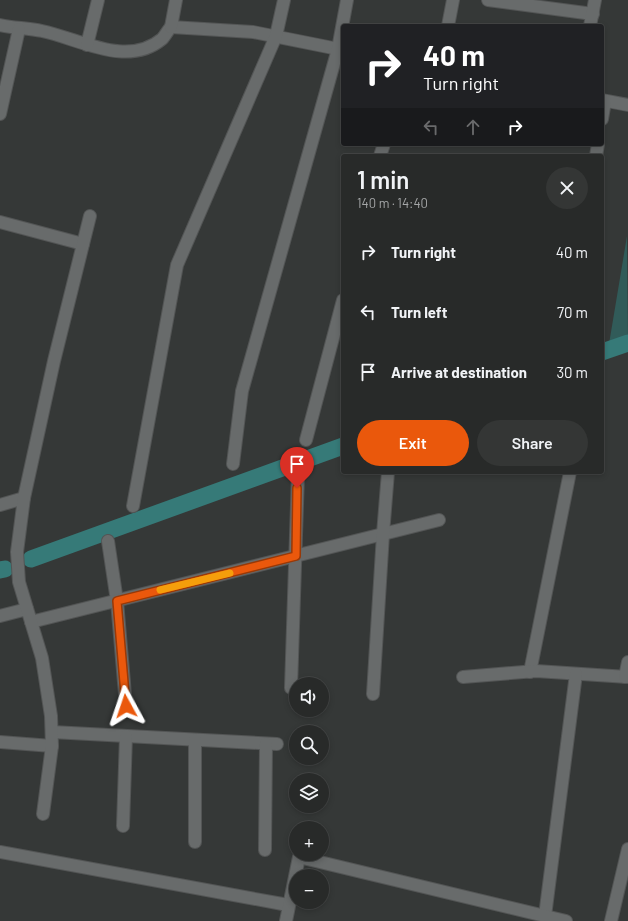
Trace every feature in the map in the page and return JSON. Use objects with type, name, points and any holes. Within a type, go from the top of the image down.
[{"type":"street","points":[[87,45],[98,0]]},
{"type":"street","points":[[0,25],[19,29],[42,31],[87,45],[116,51],[140,50],[162,39],[171,26],[176,0]]},
{"type":"street","points":[[132,506],[177,265],[276,36],[284,0]]},
{"type":"street","points":[[344,24],[347,0]]},
{"type":"street","points":[[448,24],[453,0]]},
{"type":"street","points":[[488,0],[593,14]]},
{"type":"street","points":[[590,24],[595,0]]},
{"type":"street","points":[[171,26],[253,32],[341,50],[242,391],[234,464]]},
{"type":"street","points":[[0,114],[19,29]]},
{"type":"street","points":[[604,100],[628,105]]},
{"type":"street","points":[[44,814],[52,746],[52,732],[42,658],[19,582],[17,552],[24,498],[54,361],[90,216]]},
{"type":"street","points":[[0,222],[83,244]]},
{"type":"street","points":[[306,440],[341,308]]},
{"type":"street","points":[[291,677],[298,474]]},
{"type":"street","points":[[373,694],[382,534],[388,474]]},
{"type":"street","points":[[530,672],[570,474]]},
{"type":"street","points":[[0,505],[24,498]]},
{"type":"street","points":[[31,622],[439,520]]},
{"type":"street","points":[[108,541],[117,601],[126,706]]},
{"type":"street","points":[[0,616],[27,609]]},
{"type":"street","points":[[463,677],[530,672],[627,677],[628,662]]},
{"type":"street","points":[[545,916],[576,674]]},
{"type":"street","points":[[52,732],[272,744],[265,850]]},
{"type":"street","points":[[123,826],[126,736]]},
{"type":"street","points":[[194,842],[195,740]]},
{"type":"street","points":[[0,742],[52,746]]},
{"type":"street","points":[[611,921],[628,849]]},
{"type":"street","points":[[0,852],[288,905]]},
{"type":"street","points":[[286,921],[288,905],[300,857],[566,921]]},
{"type":"shaded area","points":[[627,236],[628,343],[608,350]]},
{"type":"waterway","points":[[604,351],[628,343]]},
{"type":"waterway","points":[[31,559],[341,447]]},
{"type":"waterway","points":[[0,570],[5,569]]},
{"type":"slow traffic","points":[[160,590],[230,573]]},
{"type":"route","points":[[126,706],[117,601],[296,556],[297,488]]}]
